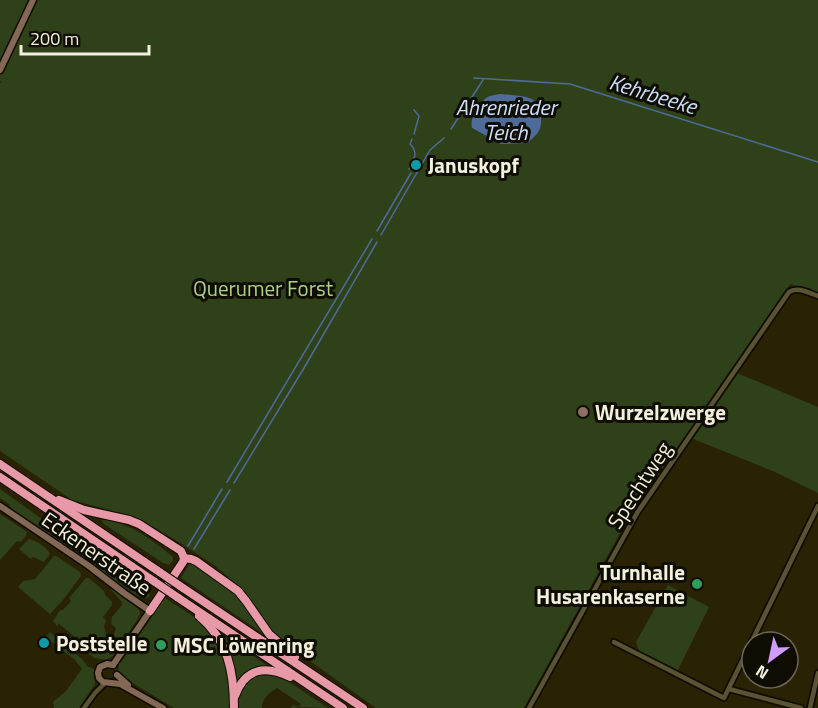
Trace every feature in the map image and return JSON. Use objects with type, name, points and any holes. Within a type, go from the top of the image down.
[{"type":"highway","points":[[0,464],[363,708]]},
{"type":"highway","points":[[0,477],[343,708]]},
{"type":"highway","points":[[42,493],[84,510],[120,517],[139,524],[181,550],[183,562],[150,611]]},
{"type":"highway","points":[[184,558],[194,559],[238,591],[269,634],[298,659],[308,671]]},
{"type":"highway","points":[[178,598],[209,625],[222,644],[231,667],[234,708]]},
{"type":"highway","points":[[234,698],[244,679],[263,670],[279,672],[313,688]]},
{"type":"main road","points":[[0,70],[33,0]]},
{"type":"main road","name":"Eckenerstraße","points":[[0,506],[89,566],[150,611],[113,666]]},
{"type":"main road","points":[[132,690],[117,675],[117,670],[113,666],[105,664],[100,667],[98,673],[106,682],[120,684],[163,708]]},
{"type":"main road","points":[[106,682],[117,675]]},
{"type":"street","name":"Spechtweg","points":[[529,708],[637,513],[741,360],[789,292],[793,289],[818,296]]},
{"type":"street","points":[[614,642],[724,698],[818,506]]},
{"type":"street","points":[[810,708],[818,673]]},
{"type":"street","points":[[84,708],[106,682]]},
{"type":"street","points":[[729,689],[801,708]]},
{"type":"green space","name":"Querumer Forst","points":[[0,0],[818,0],[818,293],[790,284],[619,535],[524,708],[376,708],[282,641],[272,631],[245,591],[214,565],[143,521],[72,500],[0,451],[0,84],[2,81],[0,82]],"holes":[[[542,111],[539,128],[528,143],[501,144],[472,128]]]},
{"type":"green space","points":[[737,373],[818,407],[818,493],[775,472],[691,438]]},
{"type":"green space","points":[[0,489],[137,587],[150,593],[149,597],[138,596],[14,511],[0,498]]},
{"type":"green space","points":[[0,514],[27,532],[26,536],[20,542],[17,541],[0,560]]},
{"type":"green space","points":[[101,520],[130,527],[158,545],[173,557],[173,561],[169,565],[163,563]]},
{"type":"green space","points":[[29,539],[49,552],[44,562],[33,557],[31,559],[19,549]]},
{"type":"green space","points":[[54,556],[80,572],[81,576],[50,614],[18,587],[23,581],[35,579]]},
{"type":"green space","points":[[191,561],[237,596],[268,637],[181,578]]},
{"type":"green space","points":[[86,578],[104,591],[112,602],[103,617],[106,621],[104,626],[108,643],[116,628],[111,624],[112,617],[122,605],[112,589],[132,603],[140,612],[113,656],[107,660],[94,658],[79,645],[79,638],[58,623],[58,627],[53,621],[60,610],[63,610],[71,601],[69,598]]},
{"type":"green space","points":[[668,585],[709,607],[677,672],[639,651],[636,642]]},
{"type":"green space","points":[[165,598],[328,708],[291,708],[293,705],[299,707],[301,704],[277,688],[265,699],[262,708],[174,708],[121,676],[118,671],[119,665]]},
{"type":"green space","points":[[50,632],[87,666],[94,669],[95,684],[79,708],[54,708],[53,702],[66,691],[82,669],[74,659],[52,642],[50,644],[44,639]]},
{"type":"water","name":"Ahrenrieder Teich","points":[[500,94],[532,99],[540,108],[540,128],[528,143],[501,144],[472,128],[472,119],[479,105],[486,98]]},
{"type":"waterway","name":"Kehrbeeke","points":[[474,78],[570,84],[818,162]]},
{"type":"waterway","points":[[451,129],[483,80]]},
{"type":"waterway","points":[[414,110],[419,116],[414,134]]},
{"type":"waterway","points":[[381,235],[430,150],[444,138]]},
{"type":"waterway","points":[[409,169],[415,156],[410,144],[412,139]]},
{"type":"waterway","points":[[377,231],[411,173]]},
{"type":"waterway","points":[[227,482],[372,239]]},
{"type":"waterway","points":[[234,483],[377,242]]},
{"type":"waterway","points":[[188,546],[222,489]]},
{"type":"waterway","points":[[194,549],[230,490]]},
{"type":"place","name":"Januskopf","points":[[416,165]]},
{"type":"place","name":"Wurzelzwerge","points":[[583,412]]},
{"type":"place","name":"Turnhalle Husarenkaserne","points":[[697,584]]},
{"type":"place","name":"Poststelle","points":[[44,643]]},
{"type":"place","name":"MSC Löwenring","points":[[161,645]]}]
